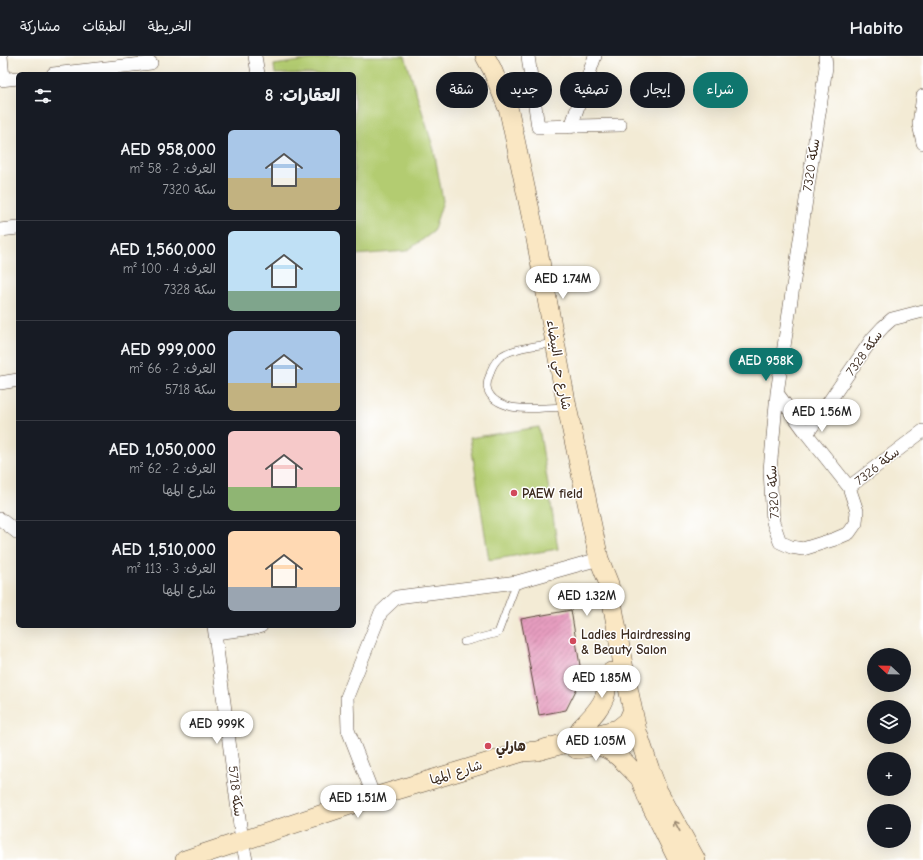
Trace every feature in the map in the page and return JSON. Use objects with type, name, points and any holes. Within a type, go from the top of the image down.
[{"type":"main road","name":"شارع حي البيضاء","points":[[485,56],[492,69],[508,110],[536,234],[567,407],[599,559]]},
{"type":"main road","points":[[599,559],[600,596],[612,672],[629,722],[658,791],[696,860]]},
{"type":"main road","points":[[599,559],[609,584],[629,722],[632,757],[650,805],[678,860]]},
{"type":"main road","points":[[580,729],[597,711],[601,704],[612,672]]},
{"type":"main road","name":"شارع المها","points":[[523,752],[543,740],[612,718],[629,722]]},
{"type":"main road","name":"شارع المها","points":[[185,860],[374,797],[523,752],[537,751],[618,729],[629,722]]},
{"type":"main road","points":[[563,744],[574,749],[593,746],[606,749],[613,753],[640,778]]},
{"type":"street","points":[[0,56],[2,80],[16,78]]},
{"type":"street","points":[[255,56],[258,72]]},
{"type":"street","points":[[528,56],[538,127],[620,125]]},
{"type":"street","points":[[571,127],[595,56]]},
{"type":"street","name":"سكة 7320","points":[[777,393],[849,488],[858,511],[856,523],[849,533],[803,549],[791,547],[780,542],[773,522],[770,470],[777,393],[826,66],[825,56]]},
{"type":"street","points":[[73,72],[152,64]]},
{"type":"street","points":[[923,96],[919,124],[923,142]]},
{"type":"street","points":[[0,230],[16,228]]},
{"type":"street","name":"سكة 7328","points":[[807,434],[872,339],[883,327],[892,319],[923,311]]},
{"type":"street","points":[[0,383],[16,380]]},
{"type":"street","name":"سكة 7326","points":[[849,488],[923,431]]},
{"type":"street","points":[[1,523],[16,532]]},
{"type":"street","points":[[374,797],[348,730],[347,697],[381,612],[397,597],[517,582],[599,559]]},
{"type":"street","points":[[215,630],[255,628]]},
{"type":"street","name":"سكة 5718","points":[[215,630],[242,841],[246,860]]},
{"type":"lane","points":[[555,343],[511,352],[499,358],[491,369],[487,382],[488,390],[494,400],[509,407],[567,407]]},
{"type":"lane","points":[[464,642],[498,633],[517,582]]},
{"type":"green space","points":[[333,56],[405,56],[434,150],[443,201],[433,232],[407,251],[356,255],[356,72],[275,72],[274,65]]},
{"type":"green space","name":"PAEW field","points":[[539,427],[558,549],[489,560],[470,438]]},
{"type":"building","points":[[571,610],[582,678],[566,710],[539,715],[521,619]]},
{"type":"place","name":"PAEW field","points":[[514,493]]},
{"type":"place","name":"Ladies Hairdressing & Beauty Salon","points":[[573,641]]},
{"type":"place","name":"هارلي","points":[[488,746]]}]
